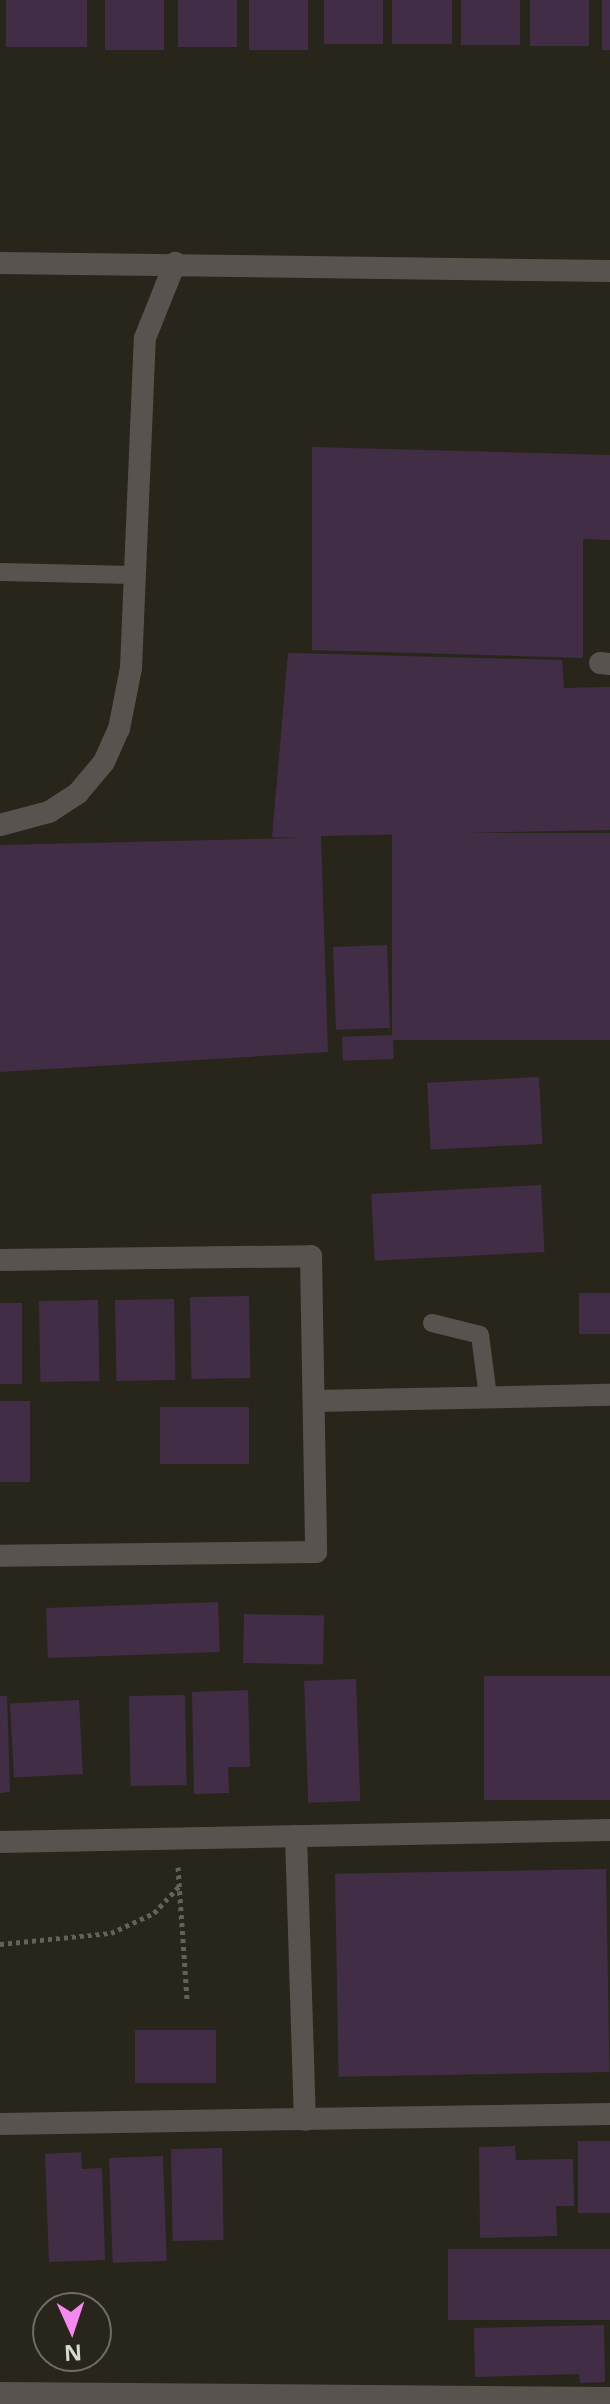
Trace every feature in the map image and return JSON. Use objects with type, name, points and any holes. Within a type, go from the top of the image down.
[{"type":"street","points":[[0,263],[610,271]]},
{"type":"street","points":[[0,825],[33,818],[63,804],[93,779],[108,753],[124,712],[131,668],[132,575],[145,338],[175,263]]},
{"type":"street","points":[[0,1260],[311,1256],[316,1552],[0,1556]]},
{"type":"street","points":[[315,1401],[610,1395]]},
{"type":"street","points":[[0,1842],[610,1830]]},
{"type":"street","points":[[296,1836],[305,2120]]},
{"type":"street","points":[[0,2124],[610,2114]]},
{"type":"street","points":[[0,2393],[610,2398]]},
{"type":"lane","points":[[0,572],[132,575]]},
{"type":"lane","points":[[432,1323],[480,1335],[488,1397]]},
{"type":"path","points":[[176,1838],[187,1999]]},
{"type":"path","points":[[0,1944],[111,1933],[154,1913],[179,1886]]},
{"type":"building","points":[[6,0],[87,0],[87,47],[6,47]]},
{"type":"building","points":[[105,0],[164,0],[164,50],[105,50]]},
{"type":"building","points":[[178,0],[237,0],[237,47],[178,47]]},
{"type":"building","points":[[249,0],[308,0],[308,50],[249,50]]},
{"type":"building","points":[[324,0],[383,0],[383,44],[324,44]]},
{"type":"building","points":[[392,0],[452,0],[452,44],[392,44]]},
{"type":"building","points":[[461,0],[520,0],[520,45],[461,45]]},
{"type":"building","points":[[530,0],[589,0],[589,46],[530,46]]},
{"type":"building","points":[[602,0],[610,0],[610,50],[602,50]]},
{"type":"building","points":[[312,447],[610,455],[610,540],[583,539],[583,658],[312,650]]},
{"type":"building","points":[[288,653],[562,660],[564,688],[610,687],[610,830],[321,836],[328,1052],[0,1072],[0,845],[300,838],[272,837]]},
{"type":"building","points":[[392,833],[610,833],[610,1040],[392,1040]]},
{"type":"building","points":[[387,945],[390,1028],[336,1030],[333,947]]},
{"type":"building","points":[[393,1035],[394,1059],[343,1061],[342,1037]]},
{"type":"building","points":[[539,1077],[543,1144],[431,1150],[427,1083]]},
{"type":"building","points":[[541,1185],[545,1252],[375,1261],[371,1194]]},
{"type":"building","points":[[579,1293],[610,1293],[610,1334],[579,1334]]},
{"type":"building","points":[[249,1296],[250,1378],[191,1379],[190,1297]]},
{"type":"building","points":[[174,1299],[175,1380],[116,1381],[115,1300]]},
{"type":"building","points":[[98,1300],[99,1381],[40,1382],[39,1301]]},
{"type":"building","points":[[0,1303],[22,1303],[22,1384],[0,1384]]},
{"type":"building","points":[[0,1401],[30,1401],[30,1482],[0,1482]]},
{"type":"building","points":[[160,1407],[249,1407],[249,1464],[160,1464]]},
{"type":"building","points":[[218,1602],[220,1652],[48,1658],[46,1608]]},
{"type":"building","points":[[244,1614],[324,1615],[323,1664],[243,1663]]},
{"type":"building","points":[[484,1676],[610,1676],[610,1800],[484,1800]]},
{"type":"building","points":[[356,1679],[360,1801],[308,1803],[304,1681]]},
{"type":"building","points":[[248,1690],[250,1767],[228,1767],[229,1793],[194,1794],[192,1692]]},
{"type":"building","points":[[185,1695],[187,1785],[131,1786],[129,1696]]},
{"type":"building","points":[[0,1696],[7,1696],[10,1792],[0,1793]]},
{"type":"building","points":[[79,1700],[83,1774],[14,1778],[10,1704]]},
{"type":"building","points":[[606,1869],[610,2072],[339,2077],[335,1874]]},
{"type":"building","points":[[135,2030],[216,2030],[216,2083],[135,2083]]},
{"type":"building","points":[[578,2141],[610,2141],[610,2213],[578,2213]]},
{"type":"building","points":[[515,2146],[516,2160],[573,2159],[574,2206],[556,2206],[557,2236],[480,2238],[479,2147]]},
{"type":"building","points":[[222,2148],[224,2240],[173,2241],[171,2149]]},
{"type":"building","points":[[81,2152],[82,2169],[102,2168],[105,2260],[49,2262],[45,2154]]},
{"type":"building","points":[[163,2156],[167,2261],[113,2263],[109,2158]]},
{"type":"building","points":[[448,2249],[610,2249],[610,2320],[448,2320]]},
{"type":"building","points":[[604,2325],[605,2382],[580,2383],[579,2374],[475,2377],[474,2328]]}]
